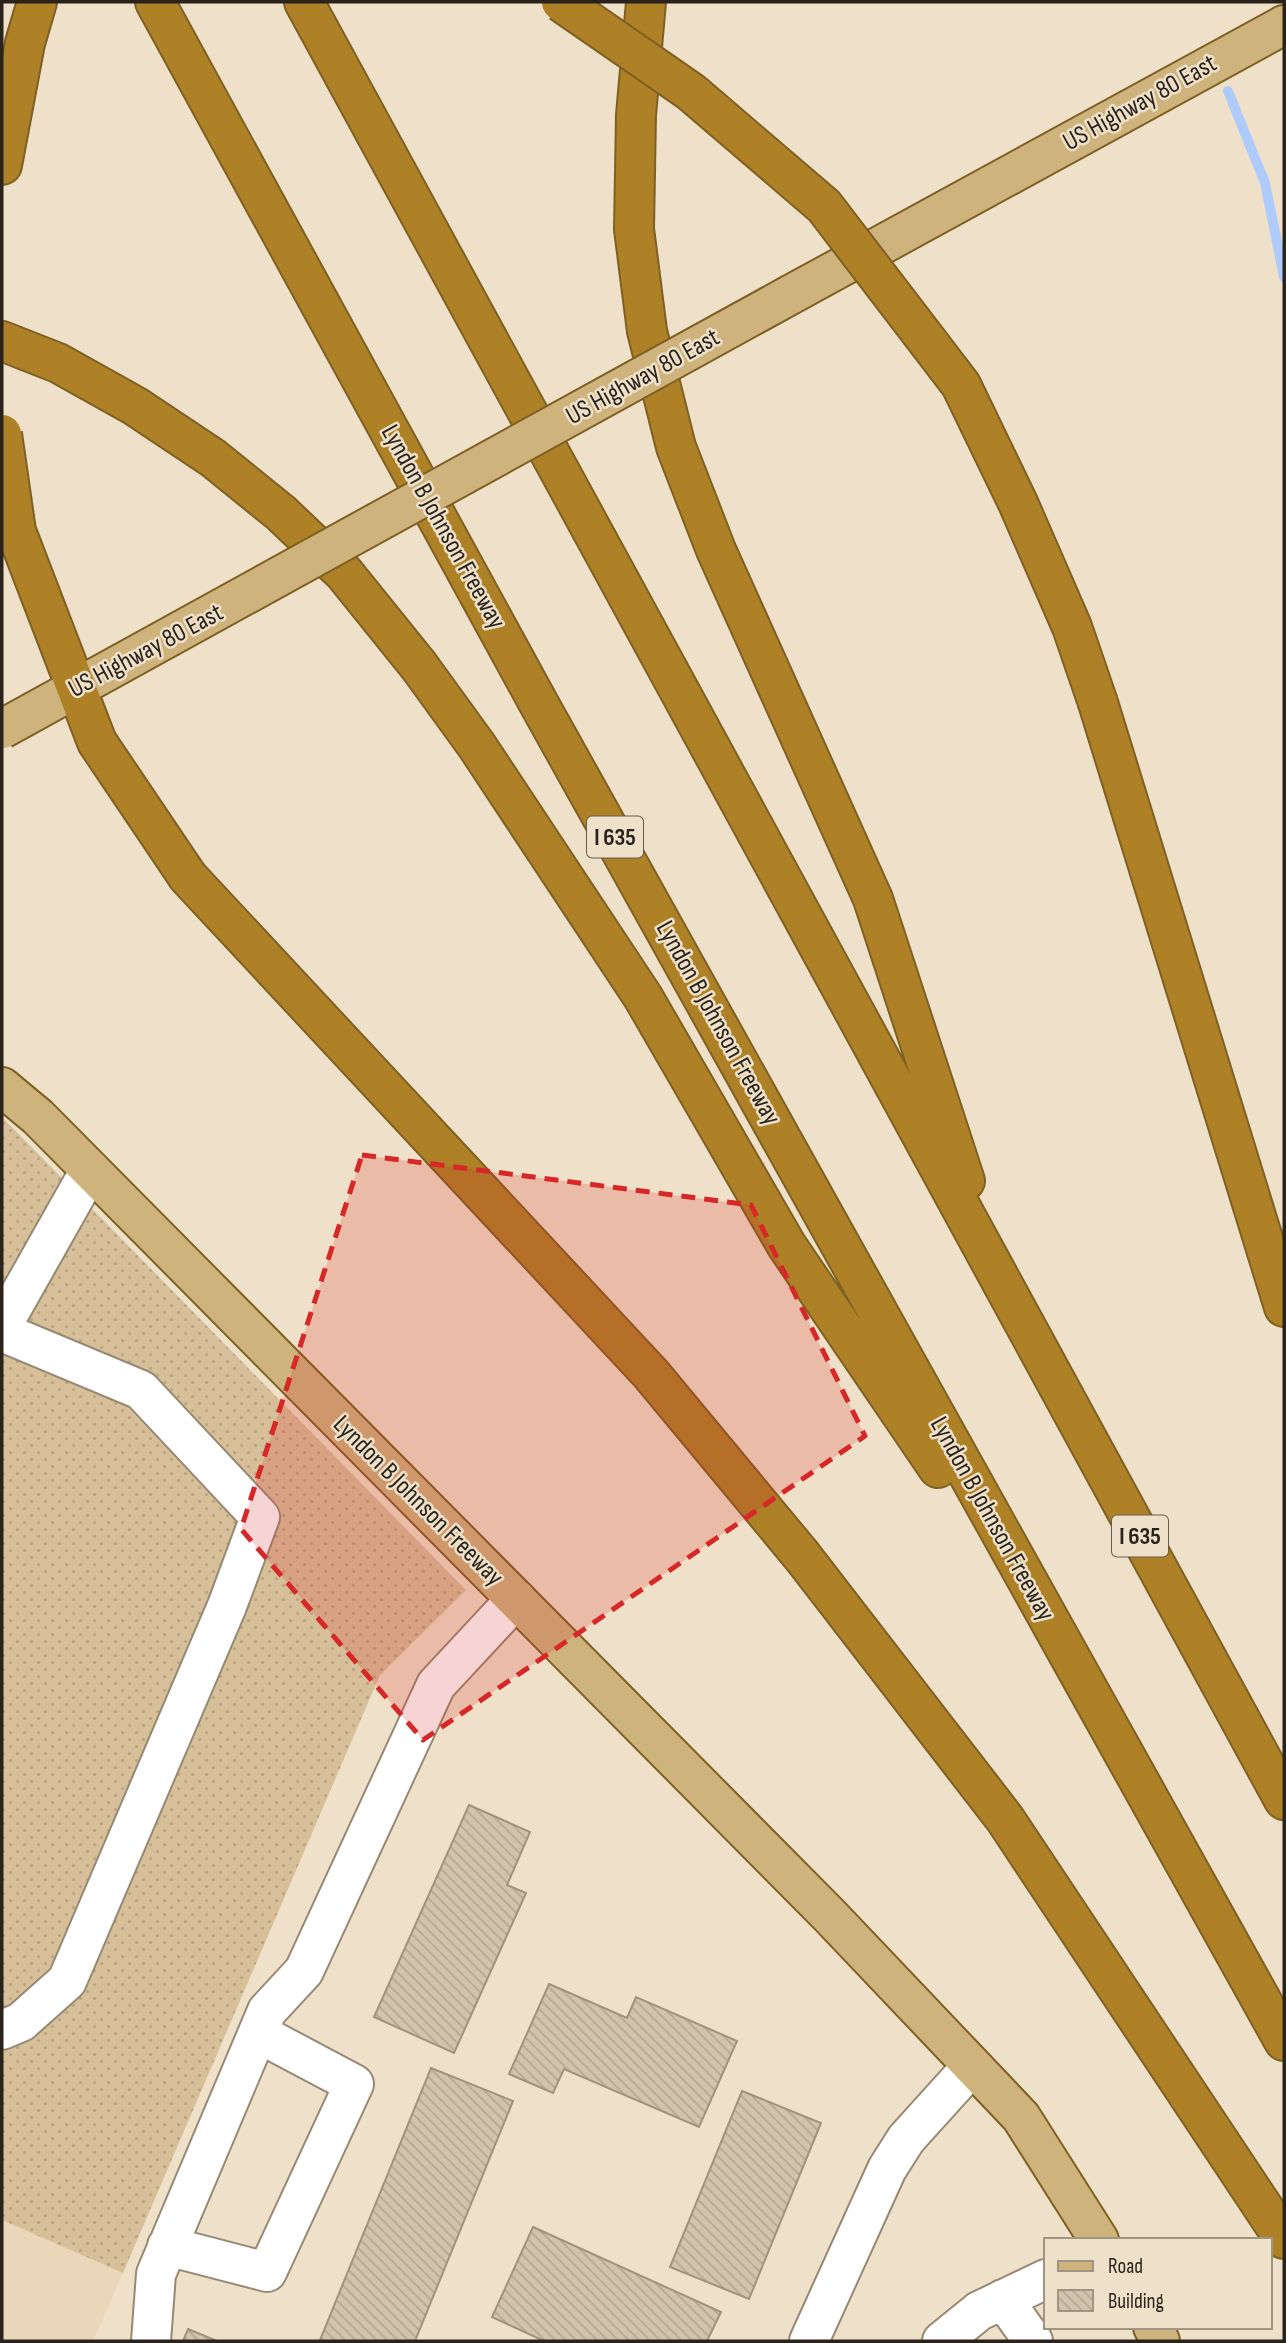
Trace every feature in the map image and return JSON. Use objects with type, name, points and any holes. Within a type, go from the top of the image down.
[{"type":"highway","points":[[2,165],[25,43],[37,2]]},
{"type":"highway","name":"Lyndon B Johnson Freeway","points":[[155,2],[540,704],[1284,2041]]},
{"type":"highway","name":"I 635","points":[[304,2],[1284,1800]]},
{"type":"highway","points":[[561,2],[691,92],[824,206],[961,385],[1018,503],[1072,627],[1098,703],[1284,1307]]},
{"type":"highway","points":[[646,2],[636,116],[634,229],[647,331],[676,447],[716,550],[873,899],[995,1272]]},
{"type":"highway","points":[[2,341],[58,363],[135,406],[202,450],[281,513],[344,573],[419,666],[477,746],[643,997],[787,1246],[1077,1671]]},
{"type":"highway","points":[[2,434],[16,531],[97,742],[188,877],[651,1374],[802,1556],[1004,1819],[1284,2239]]},
{"type":"main road","name":"US Highway 80 East","points":[[2,729],[1284,25]]},
{"type":"main road","name":"Lyndon B Johnson Freeway","points":[[2,1087],[38,1117],[830,1916],[1021,2117],[1098,2238]]},
{"type":"lane","points":[[2,1326],[90,1170]]},
{"type":"lane","points":[[2,1332],[141,1390],[260,1517],[227,1606],[67,1981],[21,2022],[2,2030]]},
{"type":"lane","points":[[151,2341],[156,2274],[267,2011],[304,1971],[436,1685],[516,1599]]},
{"type":"lane","points":[[167,2246],[267,2272],[354,2084],[258,2033]]},
{"type":"lane","points":[[809,2341],[887,2169],[906,2139],[972,2066]]},
{"type":"lane","points":[[942,2341],[979,2311],[1044,2280]]},
{"type":"lane","points":[[1003,2299],[1033,2341]]},
{"type":"highlighted area","points":[[362,1155],[751,1205],[865,1436],[423,1740],[241,1529]]},
{"type":"shaded area","points":[[2,1117],[466,1590],[380,1675],[123,2273],[2,2220]]},
{"type":"shaded area","points":[[2,2220],[123,2273],[93,2341],[2,2341]]},
{"type":"building","points":[[469,1805],[530,1832],[507,1885],[526,1893],[454,2053],[374,2017]]},
{"type":"building","points":[[549,1984],[627,2018],[636,1997],[737,2041],[699,2127],[564,2069],[553,2093],[509,2074]]},
{"type":"building","points":[[431,2068],[513,2101],[415,2341],[322,2341],[320,2340]]},
{"type":"building","points":[[742,2091],[821,2123],[749,2299],[670,2267]]},
{"type":"building","points":[[533,2227],[721,2312],[707,2341],[544,2341],[492,2317]]},
{"type":"building","points":[[188,2329],[217,2341],[183,2341]]},
{"type":"waterway","points":[[1228,91],[1265,183],[1284,277]]}]
